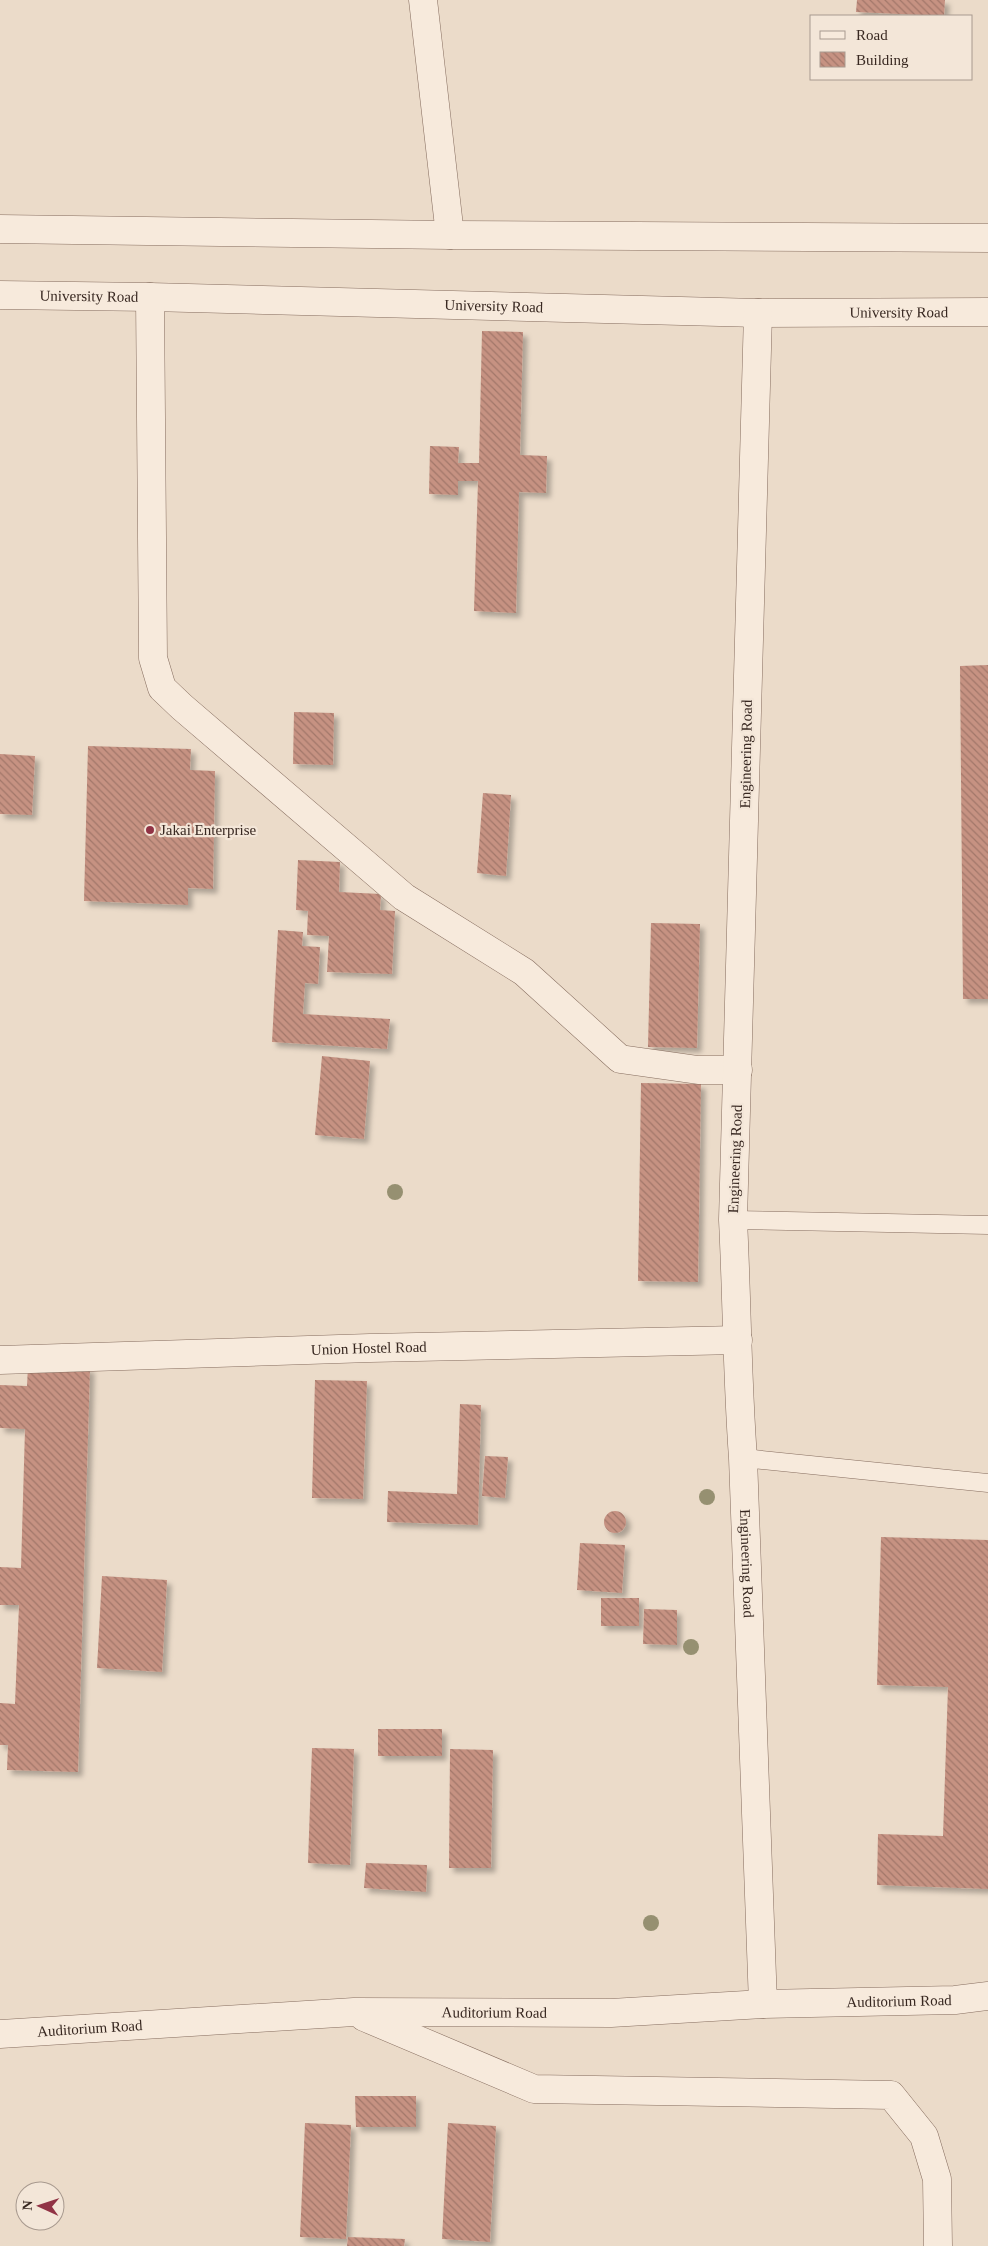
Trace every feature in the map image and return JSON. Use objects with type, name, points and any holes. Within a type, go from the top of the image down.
[{"type":"street","points":[[423,0],[450,235]]},
{"type":"street","points":[[0,229],[450,235],[988,238]]},
{"type":"street","name":"University Road","points":[[0,295],[150,297],[758,313],[988,312]]},
{"type":"street","points":[[150,297],[153,658],[162,688],[404,897],[524,972],[620,1059],[698,1070],[738,1070]]},
{"type":"street","name":"Engineering Road","points":[[758,313],[733,1220],[738,1340],[737,1385],[743,1458],[763,2004]]},
{"type":"street","name":"Union Hostel Road","points":[[0,1360],[341,1349],[738,1340]]},
{"type":"street","name":"Auditorium Road","points":[[0,2034],[354,2012],[611,2013],[763,2004],[955,2000],[988,1996]]},
{"type":"street","points":[[354,2012],[534,2090],[891,2095],[924,2136],[937,2179],[938,2246]]},
{"type":"lane","points":[[733,1220],[988,1225]]},
{"type":"lane","points":[[743,1458],[988,1483]]},
{"type":"building","points":[[857,0],[945,0],[944,15],[856,12]]},
{"type":"building","points":[[482,331],[523,332],[520,455],[547,456],[546,493],[519,492],[516,613],[474,611],[478,481],[458,481],[458,495],[429,494],[430,446],[459,447],[458,463],[479,463]]},
{"type":"building","points":[[988,665],[988,999],[963,999],[960,666]]},
{"type":"building","points":[[294,712],[334,713],[333,765],[293,764]]},
{"type":"building","name":"Jakai Enterprise","points":[[88,746],[191,749],[190,770],[215,771],[213,889],[188,888],[188,905],[84,901]]},
{"type":"building","points":[[0,754],[35,756],[32,815],[0,814]]},
{"type":"building","points":[[483,793],[511,795],[506,876],[477,873]]},
{"type":"building","points":[[298,860],[340,862],[339,892],[381,894],[380,910],[395,911],[392,974],[327,972],[329,936],[307,935],[308,911],[296,910]]},
{"type":"building","points":[[651,923],[700,924],[697,1048],[648,1047]]},
{"type":"building","points":[[278,930],[303,932],[302,946],[320,947],[318,984],[305,983],[303,1014],[390,1019],[387,1049],[272,1042]]},
{"type":"building","points":[[322,1056],[370,1061],[364,1139],[315,1135]]},
{"type":"building","points":[[641,1083],[701,1084],[698,1282],[638,1281]]},
{"type":"building","points":[[28,1366],[90,1368],[78,1772],[7,1770],[8,1745],[0,1745],[0,1703],[15,1704],[19,1605],[0,1605],[0,1567],[21,1568],[25,1429],[0,1428],[0,1385],[27,1386]]},
{"type":"building","points":[[315,1380],[367,1381],[363,1499],[312,1498]]},
{"type":"building","points":[[460,1404],[481,1405],[478,1525],[387,1522],[388,1491],[457,1494]]},
{"type":"building","points":[[485,1456],[508,1457],[505,1498],[482,1496]]},
{"type":"building","points":[[611,1511],[619,1511],[626,1518],[626,1526],[619,1533],[611,1533],[604,1526],[604,1518]]},
{"type":"building","points":[[881,1537],[988,1540],[988,1889],[877,1885],[878,1834],[943,1836],[948,1687],[877,1685]]},
{"type":"building","points":[[580,1543],[625,1545],[622,1593],[577,1590]]},
{"type":"building","points":[[102,1576],[167,1580],[162,1672],[97,1668]]},
{"type":"building","points":[[601,1598],[639,1598],[639,1626],[601,1626]]},
{"type":"building","points":[[644,1609],[677,1610],[677,1645],[643,1644]]},
{"type":"building","points":[[378,1729],[442,1729],[442,1756],[378,1756]]},
{"type":"building","points":[[312,1748],[354,1749],[350,1865],[308,1863]]},
{"type":"building","points":[[450,1749],[493,1750],[491,1868],[449,1868]]},
{"type":"building","points":[[366,1863],[427,1865],[426,1892],[364,1888]]},
{"type":"building","points":[[355,2096],[416,2096],[416,2127],[356,2127]]},
{"type":"building","points":[[305,2123],[351,2125],[346,2239],[300,2237]]},
{"type":"building","points":[[448,2123],[496,2126],[490,2242],[442,2239]]},
{"type":"building","points":[[348,2237],[405,2239],[404,2246],[347,2246]]},
{"type":"place","name":"Jakai Enterprise","points":[[150,830]]}]
